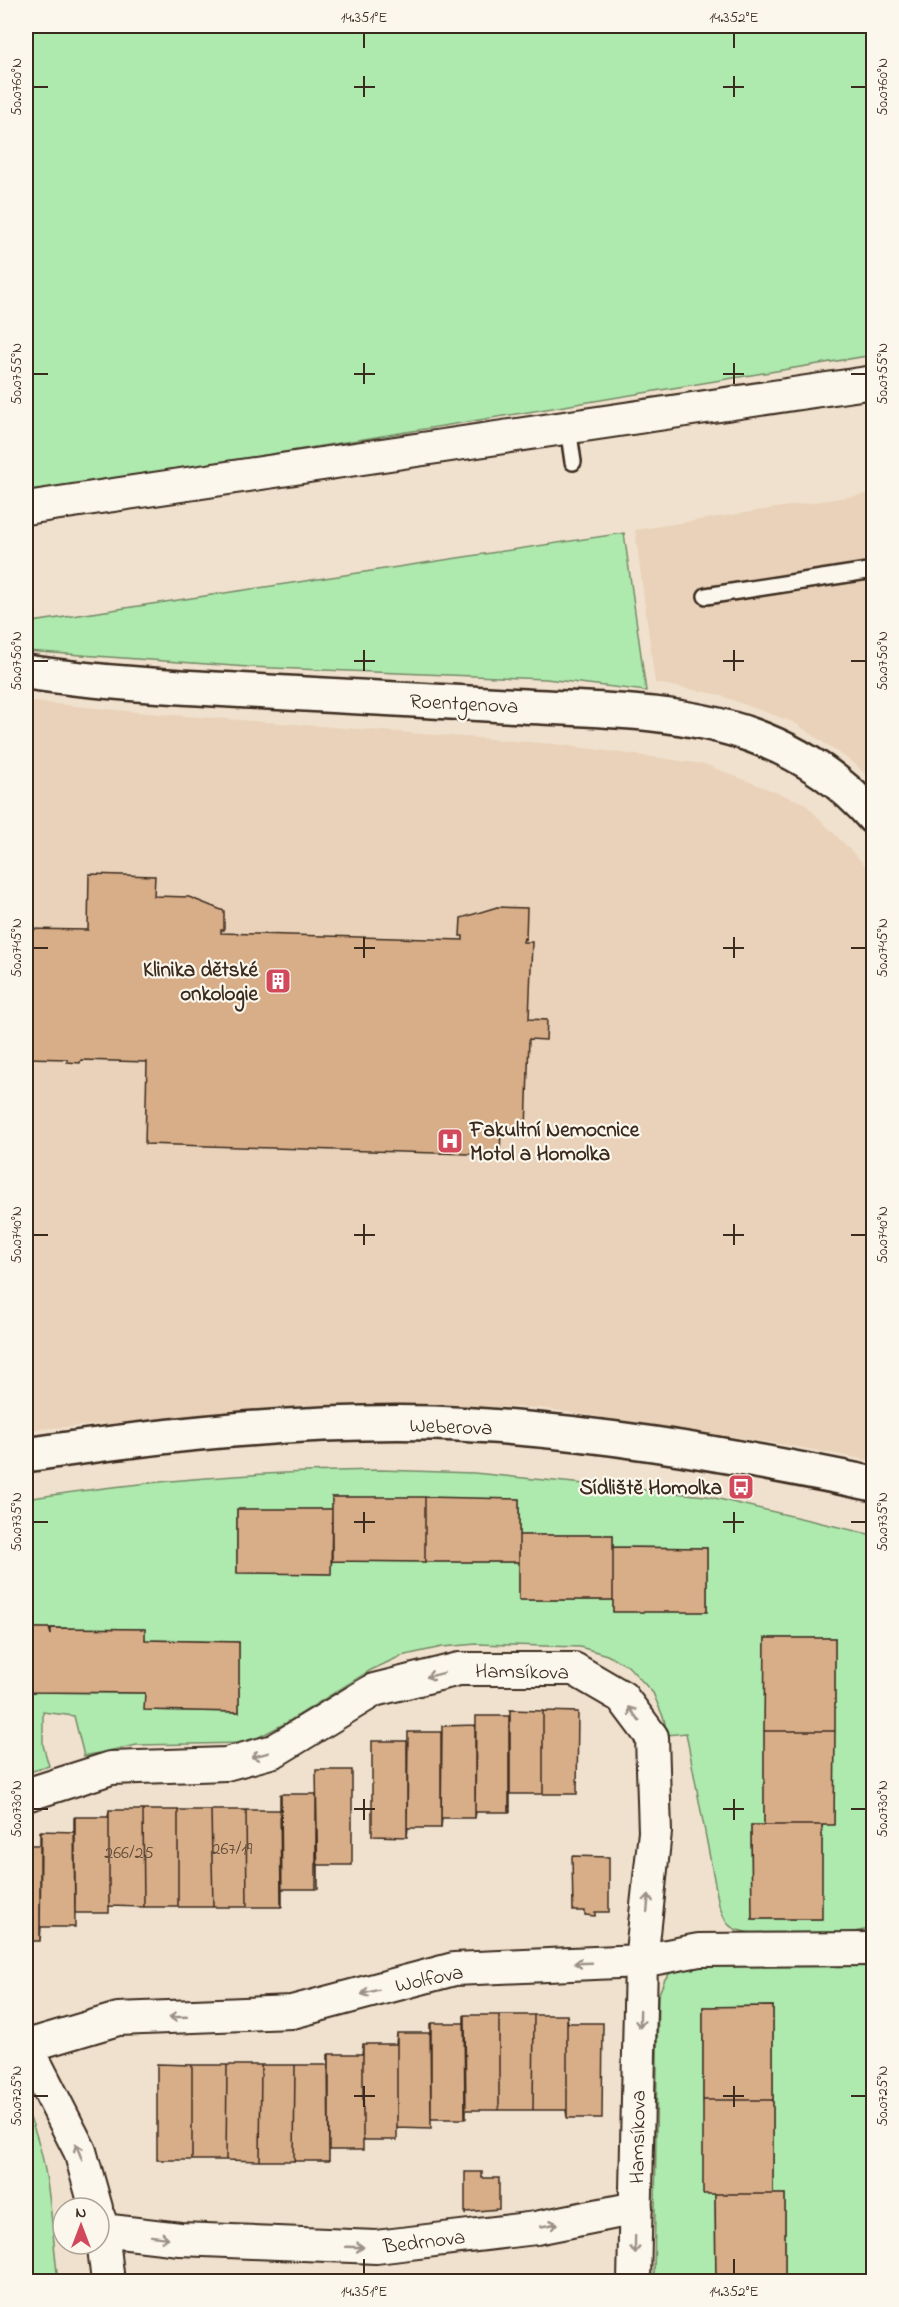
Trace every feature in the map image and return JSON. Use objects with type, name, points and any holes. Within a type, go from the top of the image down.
[{"type":"street","points":[[26,508],[873,382]]},
{"type":"street","name":"Roentgenova","points":[[26,672],[188,687],[564,708],[693,720],[750,734],[788,750],[831,777],[862,804],[873,818]]},
{"type":"street","name":"Weberova","points":[[26,1455],[176,1435],[273,1426],[432,1423],[540,1430],[684,1447],[873,1484]]},
{"type":"street","name":"Hamsíkova","points":[[26,1795],[111,1768],[226,1764],[274,1751],[374,1690],[459,1669],[574,1669],[622,1697],[652,1737],[655,1832],[641,1961],[634,2282]]},
{"type":"street","name":"Wolfova","points":[[26,2045],[118,2019],[292,2013],[454,1969],[641,1961],[699,1950],[873,1949]]},
{"type":"street","points":[[26,2045],[80,2151],[93,2196]]},
{"type":"street","name":"Bedrnova","points":[[111,2221],[180,2239],[376,2247],[536,2228],[636,2208]]},
{"type":"street","points":[[104,2256],[108,2282]]},
{"type":"lane","points":[[568,427],[573,462]]},
{"type":"lane","points":[[706,596],[873,570]]},
{"type":"shaded area","points":[[873,493],[873,782],[855,764],[795,723],[716,694],[655,683],[635,530]]},
{"type":"shaded area","name":"Fakultní Nemocnice Motol a Homolka","points":[[26,701],[148,713],[555,744],[704,764],[804,803],[869,869],[874,878],[873,1461],[786,1445],[540,1408],[376,1404],[26,1430]]},
{"type":"green space","points":[[26,26],[873,26],[873,355],[243,459],[26,491]]},
{"type":"green space","points":[[624,533],[646,691],[546,679],[248,667],[26,651],[26,623]]},
{"type":"green space","points":[[335,1471],[474,1473],[706,1496],[873,1535],[874,1927],[845,1933],[799,1936],[755,1933],[738,1930],[729,1925],[719,1905],[686,1733],[667,1735],[664,1719],[653,1693],[628,1666],[607,1655],[580,1647],[477,1644],[442,1647],[401,1656],[371,1670],[286,1723],[247,1743],[137,1745],[84,1756],[74,1716],[43,1712],[43,1745],[49,1766],[26,1773],[26,1692],[145,1693],[145,1710],[239,1712],[239,1642],[145,1640],[144,1629],[51,1628],[51,1635],[49,1628],[26,1628],[26,1499],[158,1482]],"holes":[[[332,1497],[519,1499],[519,1535],[613,1535],[613,1547],[707,1548],[707,1611],[613,1611],[613,1600],[519,1600],[519,1562],[332,1561],[330,1574],[237,1572],[237,1510],[332,1509]],[[765,1638],[835,1638],[834,1824],[822,1825],[821,1919],[752,1919],[751,1825],[764,1825]]]},
{"type":"green space","points":[[856,1963],[873,1969],[873,2281],[785,2281],[785,2194],[773,2194],[773,2006],[703,2007],[703,2100],[715,2194],[716,2281],[654,2282],[658,1996],[665,1979],[677,1965]]},
{"type":"green space","points":[[26,2109],[41,2150],[45,2171],[51,2216],[51,2256],[55,2256],[58,2281],[26,2281]]},
{"type":"building","name":"Klinika dětské onkologie","points":[[89,874],[155,876],[154,896],[189,897],[224,911],[224,930],[221,930],[221,933],[463,940],[463,936],[460,936],[461,918],[497,907],[527,908],[526,939],[524,938],[523,942],[532,942],[529,1019],[547,1020],[546,1040],[529,1039],[526,1130],[501,1129],[500,1155],[145,1144],[147,1062],[81,1060],[80,1063],[67,1062],[67,1059],[26,1058],[26,929],[88,930]]},
{"type":"building","points":[[332,1497],[425,1497],[425,1562],[332,1561]]},
{"type":"building","points":[[425,1497],[519,1499],[519,1562],[425,1562]]},
{"type":"building","points":[[237,1509],[332,1509],[331,1574],[237,1573]]},
{"type":"building","points":[[519,1535],[613,1535],[613,1600],[519,1600]]},
{"type":"building","points":[[613,1547],[707,1548],[707,1612],[613,1612]]},
{"type":"building","points":[[26,1628],[49,1628],[51,1635],[51,1628],[145,1629],[145,1640],[239,1642],[239,1712],[144,1710],[145,1693],[26,1692]]},
{"type":"building","points":[[765,1638],[835,1638],[835,1731],[764,1731]]},
{"type":"building","points":[[510,1710],[543,1711],[543,1794],[510,1794]]},
{"type":"building","points":[[543,1711],[578,1712],[577,1794],[543,1794]]},
{"type":"building","points":[[476,1716],[509,1716],[509,1812],[476,1812],[475,1818]]},
{"type":"building","points":[[475,1725],[475,1818],[442,1818],[441,1828],[442,1726]]},
{"type":"building","points":[[764,1731],[835,1731],[834,1825],[764,1825]]},
{"type":"building","points":[[408,1732],[441,1732],[441,1828],[408,1828],[407,1837]]},
{"type":"building","points":[[372,1741],[407,1741],[407,1837],[372,1836]]},
{"type":"building","points":[[316,1770],[352,1770],[352,1865],[318,1865],[318,1889]]},
{"type":"building","points":[[280,1794],[281,1907],[247,1907],[246,1810],[280,1810]]},
{"type":"building","points":[[281,1794],[316,1794],[316,1889],[282,1889],[282,1907]]},
{"type":"building","points":[[109,1810],[109,1913],[75,1913],[75,1817],[108,1817]]},
{"type":"building","points":[[109,1810],[143,1810],[144,1907],[109,1906]]},
{"type":"building","points":[[143,1810],[178,1810],[178,1907],[144,1907]]},
{"type":"building","points":[[178,1810],[211,1810],[213,1907],[178,1907]]},
{"type":"building","points":[[211,1810],[246,1810],[247,1907],[213,1907]]},
{"type":"building","points":[[74,1817],[75,1927],[41,1927],[40,1941],[41,1831],[74,1832]]},
{"type":"building","points":[[751,1825],[822,1825],[822,1919],[752,1919]]},
{"type":"building","points":[[26,1845],[40,1845],[40,1941],[26,1941]]},
{"type":"building","points":[[572,1856],[609,1857],[609,1912],[595,1912],[595,1916],[585,1915],[585,1911],[573,1911]]},
{"type":"building","points":[[773,2006],[773,2100],[703,2100],[703,2007]]},
{"type":"building","points":[[464,2015],[465,2119],[431,2119],[431,2023],[464,2023]]},
{"type":"building","points":[[465,2015],[499,2015],[499,2110],[466,2110],[466,2119]]},
{"type":"building","points":[[499,2015],[534,2015],[533,2110],[499,2110]]},
{"type":"building","points":[[534,2015],[567,2015],[567,2118],[566,2110],[533,2110]]},
{"type":"building","points":[[567,2015],[568,2023],[603,2023],[602,2118],[567,2118]]},
{"type":"building","points":[[430,2023],[431,2129],[397,2128],[397,2033],[430,2033]]},
{"type":"building","points":[[397,2033],[397,2140],[363,2140],[363,2044],[396,2044]]},
{"type":"building","points":[[363,2044],[363,2150],[329,2150],[329,2054],[362,2054]]},
{"type":"building","points":[[328,2054],[329,2161],[294,2161],[295,2065],[328,2065]]},
{"type":"building","points":[[157,2064],[192,2065],[192,2160],[157,2160]]},
{"type":"building","points":[[192,2065],[227,2065],[226,2160],[192,2160]]},
{"type":"building","points":[[227,2065],[261,2065],[260,2161],[226,2160]]},
{"type":"building","points":[[261,2065],[295,2065],[294,2161],[260,2161]]},
{"type":"building","points":[[703,2100],[773,2100],[773,2194],[703,2194]]},
{"type":"building","points":[[465,2172],[482,2172],[482,2178],[499,2178],[499,2209],[466,2212],[465,2215]]},
{"type":"building","points":[[715,2194],[785,2194],[785,2282],[716,2282]]},
{"type":"building","points":[[548,2277],[590,2277],[589,2282],[548,2282]]},
{"type":"place","name":"Klinika dětské onkologie","points":[[278,981]]},
{"type":"place","name":"Fakultní Nemocnice Motol a Homolka","points":[[450,1141]]},
{"type":"place","name":"Sídliště Homolka","points":[[741,1487]]}]
